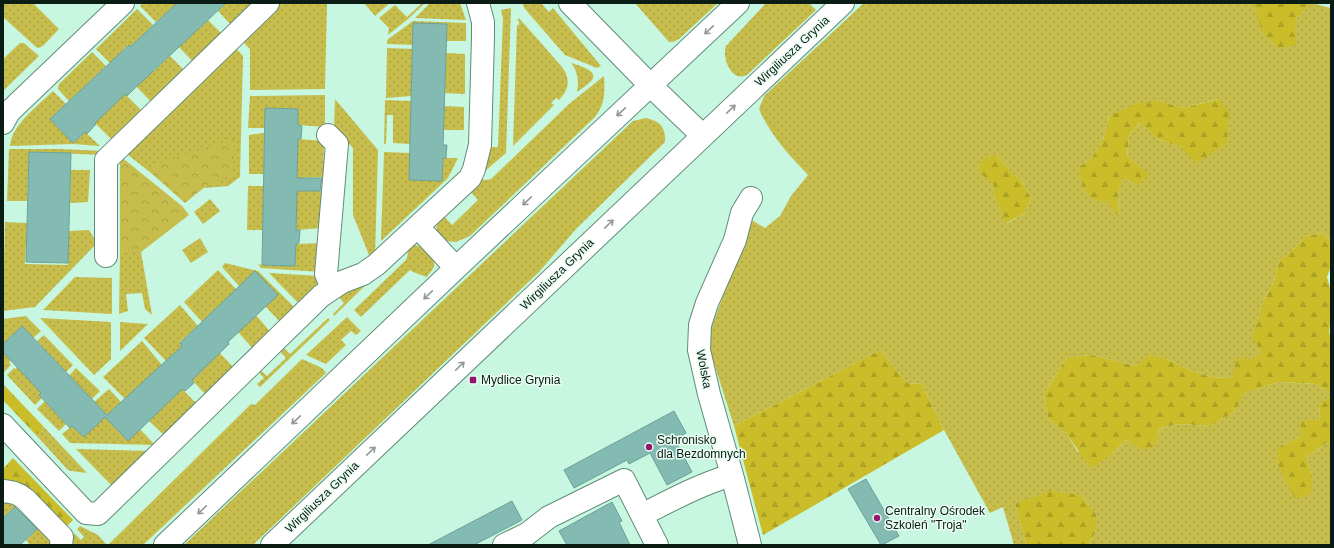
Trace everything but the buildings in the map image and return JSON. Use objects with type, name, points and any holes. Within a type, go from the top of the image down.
[{"type":"street","points":[[3,123],[9,112],[123,3]]},
{"type":"street","points":[[106,256],[106,160],[268,3]]},
{"type":"street","points":[[3,425],[86,513],[98,514],[321,296],[332,288],[371,269],[468,180],[474,169],[480,145],[484,38],[483,22],[478,3]]},
{"type":"street","points":[[570,3],[650,86],[702,136]]},
{"type":"street","points":[[165,545],[456,268],[738,3]]},
{"type":"street","name":"Wirgiliusza Grynia","points":[[272,545],[843,3]]},
{"type":"street","points":[[328,135],[337,144],[326,274],[332,288]]},
{"type":"street","name":"Wolska","points":[[750,545],[709,394],[699,350],[700,325],[707,303],[735,240],[742,213],[751,198]]},
{"type":"street","points":[[418,227],[456,268]]},
{"type":"street","points":[[642,515],[719,478],[732,475]]},
{"type":"street","points":[[504,545],[527,534],[549,517],[624,480],[657,545]]},
{"type":"street","points":[[3,491],[13,492],[25,499],[62,537],[61,545]]},
{"type":"green space","points":[[3,3],[33,3],[59,29],[44,45],[39,48],[36,47],[3,17]]},
{"type":"green space","points":[[143,3],[177,3],[156,22],[140,6]]},
{"type":"green space","points":[[226,3],[261,3],[235,29],[218,11]]},
{"type":"green space","points":[[276,3],[327,3],[325,89],[250,90],[250,49],[240,39]]},
{"type":"green space","points":[[364,3],[390,3],[375,16]]},
{"type":"green space","points":[[422,3],[425,3],[388,35],[389,28],[379,18],[395,5],[407,17]]},
{"type":"green space","points":[[430,3],[460,3],[466,20],[415,18]]},
{"type":"green space","points":[[522,3],[541,3],[549,12],[553,8],[601,66],[597,68],[565,55],[525,9]]},
{"type":"green space","points":[[635,3],[718,3],[679,39],[669,42]]},
{"type":"green space","points":[[766,3],[809,3],[816,10],[748,74],[738,76],[733,73],[727,63],[725,57],[726,46]]},
{"type":"green space","points":[[864,3],[1254,3],[1295,21],[1311,3],[1331,8],[1331,243],[1323,233],[1305,236],[1297,246],[1278,262],[1274,282],[1263,301],[1258,319],[1261,352],[1232,378],[1211,377],[1190,370],[1164,358],[1136,366],[1092,355],[1067,357],[1044,394],[1048,419],[1067,434],[1078,452],[1111,455],[1126,440],[1140,449],[1157,441],[1159,428],[1180,424],[1210,426],[1234,412],[1243,393],[1279,382],[1315,384],[1331,393],[1331,395],[1319,405],[1320,419],[1300,437],[1278,447],[1312,476],[1306,457],[1327,443],[1331,444],[1331,545],[1088,545],[1096,531],[1096,514],[1081,495],[1015,504],[1026,545],[1014,545],[1003,507],[990,513],[944,430],[922,384],[907,383],[880,350],[734,426],[707,341],[750,219],[765,228],[780,216],[791,196],[808,175],[780,144],[763,118],[759,109],[764,96]],"holes":[[[1218,99],[1227,144],[1216,150],[1181,147],[1158,139],[1139,123],[1129,136],[1127,157],[1118,194],[1119,216],[1108,203],[1093,200],[1078,167],[1090,160],[1103,140],[1109,117],[1160,101],[1183,108]],[[996,154],[1011,172],[1022,181],[1031,199],[1024,214],[1007,223],[995,200],[993,184]]]},
{"type":"green space","points":[[1254,3],[1311,3],[1295,21],[1296,45],[1279,48],[1262,32]]},
{"type":"green space","points":[[511,8],[506,153],[484,172],[485,147],[498,147],[503,19],[501,10]]},
{"type":"green space","points":[[137,9],[153,25],[130,47],[128,45],[110,63],[96,49]]},
{"type":"green space","points":[[519,18],[565,71],[568,84],[565,92],[559,100],[556,98],[551,103],[554,105],[513,146],[517,25],[519,25],[519,21],[517,21]]},
{"type":"green space","points":[[208,20],[226,38],[197,66],[179,47]]},
{"type":"green space","points":[[413,21],[466,23],[466,41],[447,41],[447,24],[413,45],[387,44],[387,40]]},
{"type":"green space","points":[[20,43],[24,43],[39,56],[3,91],[3,59]]},
{"type":"green space","points":[[233,45],[243,56],[240,177],[228,186],[204,188],[206,186],[151,166],[151,173],[123,151]]},
{"type":"green space","points":[[387,48],[413,49],[411,96],[386,98]]},
{"type":"green space","points":[[92,52],[106,66],[69,101],[58,89],[59,84]]},
{"type":"green space","points":[[446,53],[465,54],[465,94],[445,93]]},
{"type":"green space","points":[[170,56],[188,74],[155,106],[135,85],[151,69],[154,71]]},
{"type":"green space","points":[[571,63],[586,68],[593,73],[592,80],[577,92],[577,77]]},
{"type":"green space","points":[[604,76],[603,103],[595,117],[470,236],[456,242],[445,241],[439,234],[437,228],[442,214],[452,225],[478,200],[469,190],[481,179],[491,179],[569,104]]},
{"type":"green space","points":[[53,91],[66,104],[50,119],[73,143],[85,132],[100,146],[73,144],[10,146],[15,130],[33,109]]},
{"type":"green space","points":[[125,94],[146,115],[116,144],[95,123]]},
{"type":"green space","points":[[325,95],[325,127],[298,125],[298,109],[265,108],[265,128],[248,128],[250,96]]},
{"type":"green space","points":[[335,99],[378,150],[375,258],[371,260],[353,215],[353,148],[334,127]]},
{"type":"green space","points":[[1219,99],[1229,112],[1227,144],[1196,163],[1181,147],[1158,139],[1139,123],[1129,136],[1127,157],[1149,174],[1138,185],[1123,176],[1118,194],[1119,217],[1108,203],[1093,200],[1083,187],[1078,167],[1090,160],[1103,140],[1109,117],[1134,104],[1160,101],[1183,108]]},
{"type":"green space","points":[[385,100],[411,101],[410,144],[393,143],[393,115],[387,115],[386,144],[384,144]]},
{"type":"green space","points":[[444,106],[464,107],[464,130],[444,130]]},
{"type":"green space","points":[[646,118],[655,121],[661,126],[664,132],[665,142],[576,229],[539,272],[253,545],[184,545],[633,121]]},
{"type":"green space","points":[[264,133],[264,174],[249,174],[249,135]]},
{"type":"green space","points":[[235,138],[233,171],[230,176],[206,186],[185,203],[151,173],[151,166]]},
{"type":"green space","points":[[298,139],[324,141],[323,177],[297,178]]},
{"type":"green space","points":[[9,149],[105,151],[105,155],[29,152],[27,201],[7,201]]},
{"type":"green space","points":[[384,152],[410,153],[409,180],[442,181],[443,158],[458,158],[448,178],[381,241]]},
{"type":"green space","points":[[996,154],[1011,172],[1022,181],[1031,199],[1024,214],[1006,223],[995,200],[993,184],[978,171],[981,161]]},
{"type":"green space","points":[[120,156],[182,206],[189,215],[141,252],[120,252]]},
{"type":"green space","points":[[71,170],[90,170],[88,202],[70,203]]},
{"type":"green space","points":[[248,186],[263,186],[263,230],[247,230]]},
{"type":"green space","points":[[297,191],[323,191],[322,228],[296,230]]},
{"type":"green space","points":[[210,199],[220,211],[203,224],[194,212]]},
{"type":"green space","points":[[5,222],[27,223],[25,264],[68,265],[69,231],[89,230],[97,243],[35,307],[3,311]]},
{"type":"green space","points":[[1323,233],[1331,243],[1331,266],[1327,277],[1331,291],[1329,332],[1331,338],[1331,393],[1315,384],[1279,382],[1244,393],[1234,412],[1210,426],[1180,424],[1159,428],[1157,441],[1151,449],[1140,449],[1126,440],[1111,455],[1090,468],[1067,434],[1048,419],[1044,394],[1067,357],[1092,355],[1136,366],[1149,355],[1164,358],[1190,370],[1211,377],[1232,378],[1237,358],[1253,359],[1261,352],[1252,337],[1263,301],[1274,282],[1278,262],[1297,246],[1305,236]]},
{"type":"green space","points":[[200,238],[208,252],[191,263],[182,250]]},
{"type":"green space","points":[[322,243],[321,272],[261,268],[258,264],[295,266],[296,244]]},
{"type":"green space","points":[[417,245],[428,251],[433,258],[433,269],[427,277],[410,270],[361,317],[354,310],[406,260],[408,254],[406,248]]},
{"type":"green space","points":[[120,252],[141,252],[152,315],[145,309],[142,293],[126,294],[128,311],[119,314]]},
{"type":"green space","points":[[225,263],[258,271],[298,311],[283,325],[265,306],[239,286],[222,267]]},
{"type":"green space","points":[[218,270],[236,289],[202,322],[184,302]]},
{"type":"green space","points":[[379,272],[334,316],[333,314],[344,303],[335,293]]},
{"type":"green space","points":[[269,273],[320,276],[317,289],[302,307]]},
{"type":"green space","points":[[75,277],[112,278],[112,314],[43,310]]},
{"type":"green space","points":[[180,305],[198,326],[180,342],[182,346],[166,361],[144,338]]},
{"type":"green space","points":[[256,315],[273,335],[255,351],[238,332]]},
{"type":"green space","points":[[26,316],[41,331],[33,338],[22,326],[3,344],[3,319]]},
{"type":"green space","points":[[347,317],[361,331],[356,335],[351,331],[341,340],[346,345],[326,364],[306,355]]},
{"type":"green space","points":[[40,318],[111,322],[111,359],[94,375]]},
{"type":"green space","points":[[328,318],[330,320],[260,387],[257,384],[264,378],[256,369],[257,367],[267,376],[286,358],[277,348],[281,345],[290,354]]},
{"type":"green space","points":[[120,322],[148,324],[120,351]]},
{"type":"green space","points":[[44,335],[73,365],[66,372],[37,341]]},
{"type":"green space","points":[[142,341],[162,365],[125,399],[103,377]]},
{"type":"green space","points":[[880,350],[907,383],[922,384],[944,430],[763,535],[734,426]]},
{"type":"green space","points":[[218,351],[236,370],[208,397],[192,380]]},
{"type":"green space","points":[[3,352],[11,360],[9,362],[11,365],[3,373]]},
{"type":"green space","points":[[302,359],[322,368],[326,373],[143,545],[108,545],[251,404],[255,405]]},
{"type":"green space","points":[[17,367],[41,393],[39,395],[42,398],[35,405],[7,375]]},
{"type":"green space","points":[[76,368],[100,391],[92,399],[69,376]]},
{"type":"green space","points":[[3,384],[43,426],[42,431],[36,435],[3,400]]},
{"type":"green space","points":[[109,389],[121,402],[107,415],[94,402]]},
{"type":"green space","points":[[182,389],[198,405],[165,436],[149,421]]},
{"type":"green space","points":[[1331,395],[1331,444],[1327,443],[1306,457],[1312,476],[1311,494],[1295,499],[1277,463],[1278,447],[1300,437],[1301,421],[1320,419],[1319,405]]},
{"type":"green space","points":[[45,401],[66,424],[59,431],[37,409]]},
{"type":"green space","points":[[105,417],[128,440],[140,429],[155,445],[70,443],[62,434],[72,426],[84,437]]},
{"type":"green space","points":[[43,426],[87,473],[68,470],[36,435],[42,431]]},
{"type":"green space","points":[[76,449],[150,451],[112,486]]},
{"type":"green space","points":[[13,458],[73,520],[62,531],[3,487],[3,469]]},
{"type":"green space","points":[[1049,491],[1081,495],[1096,514],[1096,531],[1088,545],[1026,545],[1015,504]]},
{"type":"green space","points":[[3,495],[52,534],[52,545],[30,545],[26,540],[38,528],[16,506],[4,516]]},
{"type":"green space","points":[[80,526],[98,535],[107,545],[75,545],[68,538],[74,533],[81,540],[84,537],[77,529]]},
{"type":"place","name":"Mydlice Grynia","points":[[473,380]]},
{"type":"place","name":"Schronisko dla Bezdomnych","points":[[649,447]]},
{"type":"place","name":"Centralny Ośrodek Szkoleń \"Troja\"","points":[[877,518]]}]
